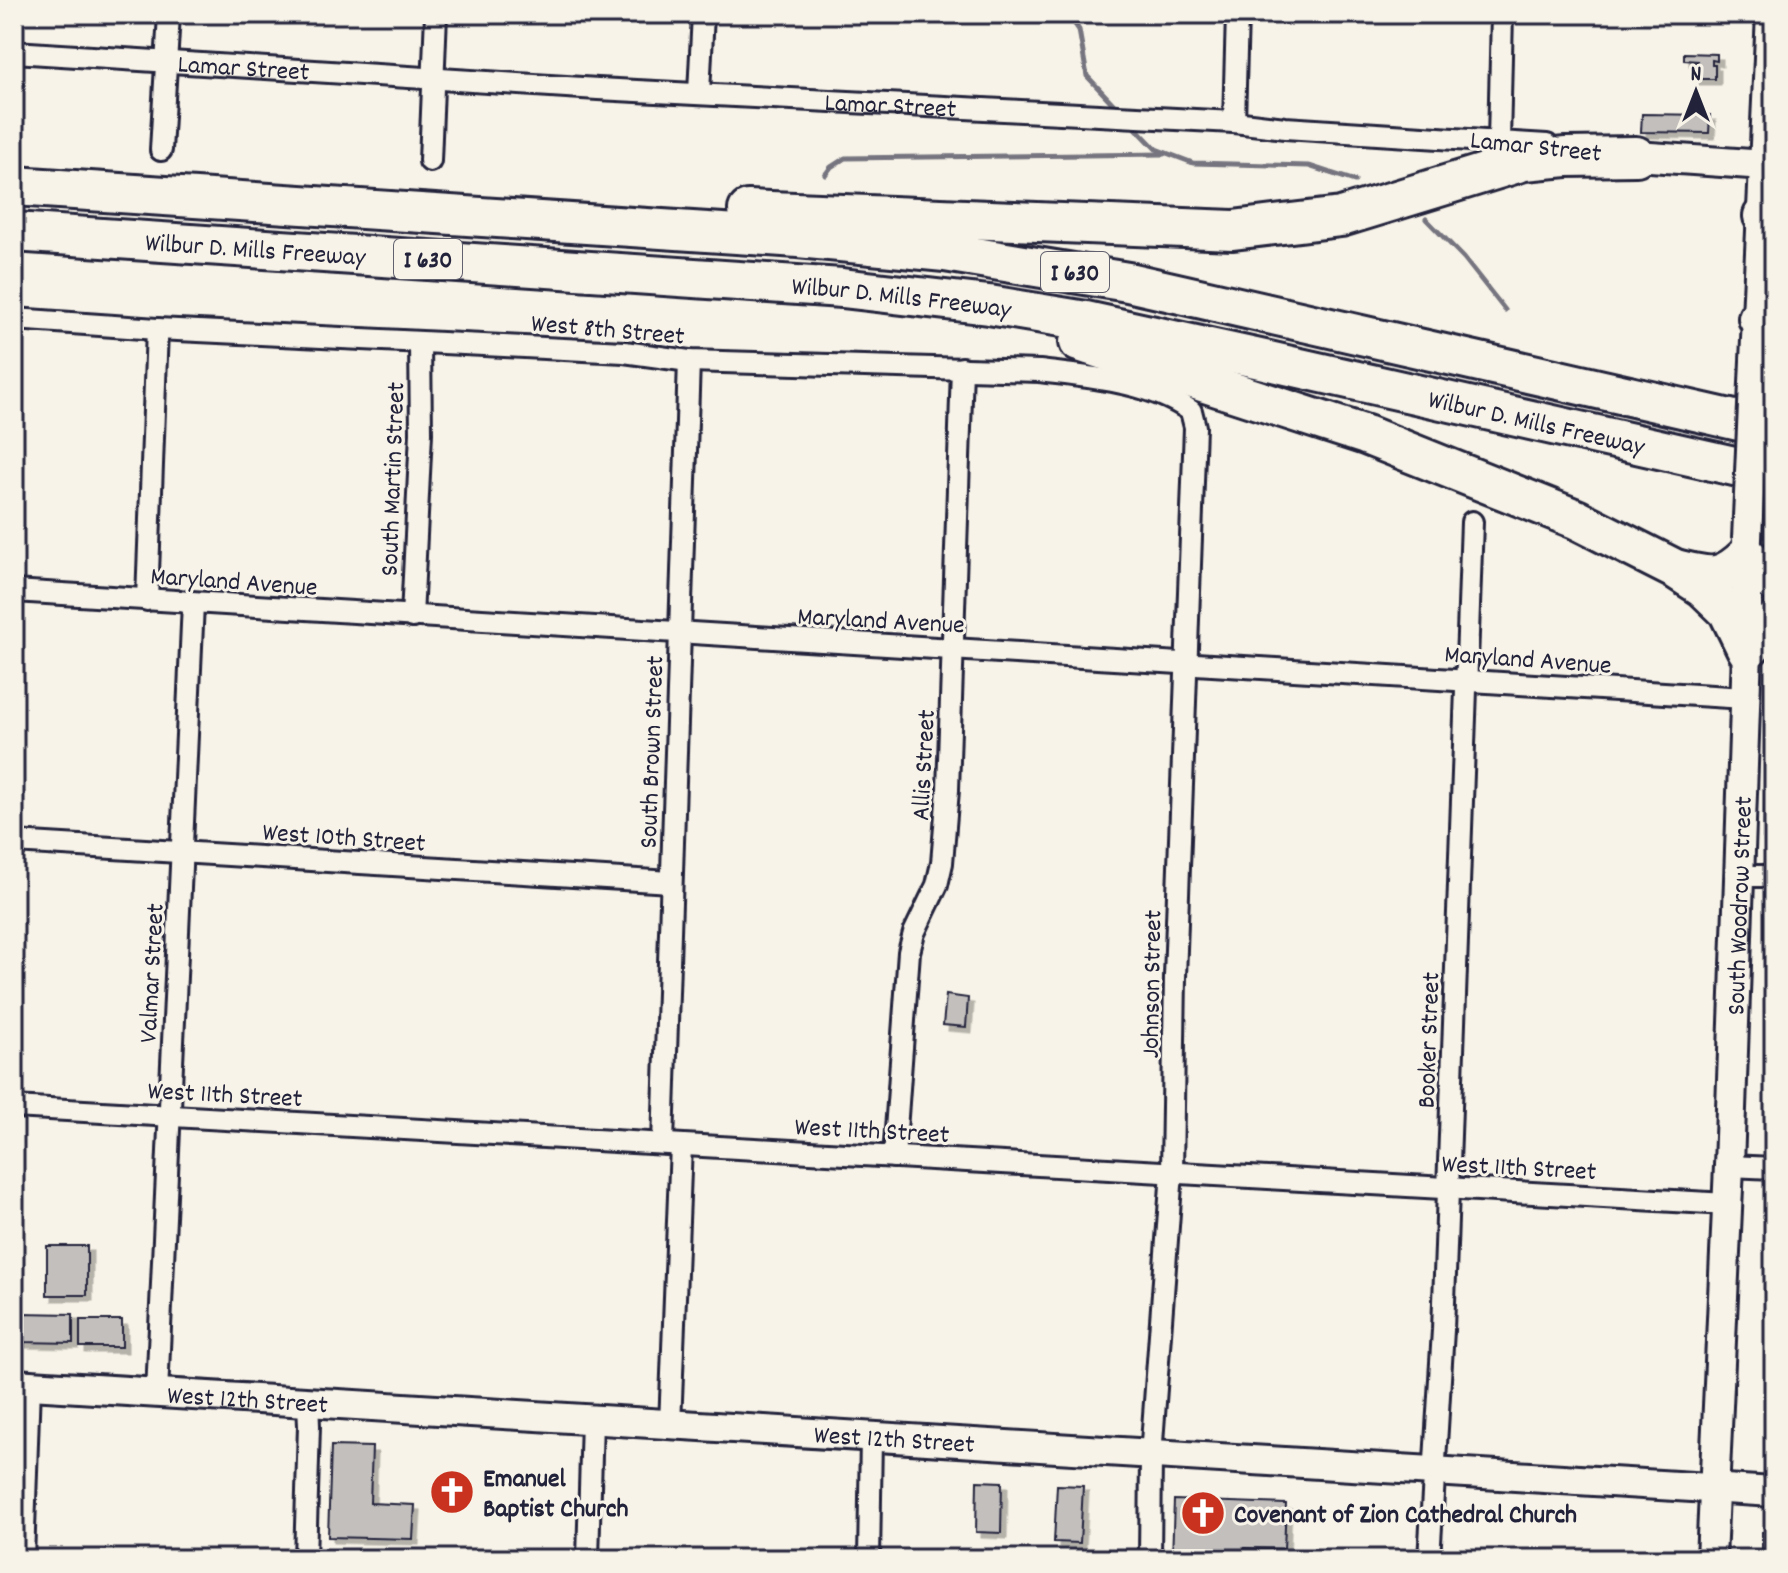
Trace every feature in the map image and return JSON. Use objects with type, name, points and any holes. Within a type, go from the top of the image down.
[{"type":"highway","points":[[362,208],[652,207],[1233,230],[1341,217],[1524,161],[1636,156]]},
{"type":"highway","name":"Wilbur D. Mills Freeway","points":[[14,186],[798,238],[1022,263],[1271,313],[1774,429]]},
{"type":"highway","name":"Wilbur D. Mills Freeway","points":[[14,232],[907,294],[1086,321],[1774,475]]},
{"type":"highway","points":[[14,238],[126,239]]},
{"type":"highway","points":[[842,288],[1086,344],[1366,435],[1576,519],[1677,570],[1721,602],[1747,650],[1774,622]]},
{"type":"highway","points":[[1677,570],[1719,576],[1756,559]]},
{"type":"main road","name":"South Woodrow Street","points":[[1711,1559],[1729,1166],[1747,650],[1756,559],[1755,361],[1766,313],[1768,226],[1765,165],[1771,14]]},
{"type":"main road","name":"Lamar Street","points":[[1636,156],[1765,165]]},
{"type":"main road","name":"West 12th Street","points":[[21,1385],[1774,1492]]},
{"type":"street","points":[[161,150],[169,14]]},
{"type":"street","points":[[430,161],[436,14]]},
{"type":"street","points":[[699,93],[703,14]]},
{"type":"street","points":[[1234,122],[1237,14]]},
{"type":"street","points":[[1499,141],[1502,14]]},
{"type":"street","name":"Lamar Street","points":[[14,52],[433,79],[1234,122],[1588,148],[1636,156]]},
{"type":"street","name":"West 8th Street","points":[[14,319],[624,352],[689,361],[1039,371],[1133,386],[1171,398],[1191,411]]},
{"type":"street","points":[[147,600],[157,329]]},
{"type":"street","name":"South Martin Street","points":[[412,617],[421,433],[420,343]]},
{"type":"street","name":"South Brown Street","points":[[670,1425],[671,882],[689,361]]},
{"type":"street","name":"Allis Street","points":[[894,1157],[909,952],[914,933],[937,885],[942,863],[948,790],[962,368]]},
{"type":"street","name":"Johnson Street","points":[[1150,1559],[1151,1456],[1172,1172],[1175,977],[1195,427],[1191,411]]},
{"type":"street","name":"Booker Street","points":[[1429,1559],[1443,1330],[1472,522]]},
{"type":"street","name":"Maryland Avenue","points":[[14,591],[1745,698]]},
{"type":"street","name":"Valmar Street","points":[[157,1393],[193,603]]},
{"type":"street","name":"West 10th Street","points":[[14,842],[671,882]]},
{"type":"street","points":[[1739,876],[1774,876]]},
{"type":"street","name":"West 11th Street","points":[[14,1107],[1727,1204]]},
{"type":"street","points":[[1729,1166],[1774,1168]]},
{"type":"street","points":[[21,1385],[23,1559]]},
{"type":"street","points":[[305,1559],[308,1402]]},
{"type":"street","points":[[588,1559],[592,1420]]},
{"type":"street","points":[[869,1559],[871,1438]]},
{"type":"shaded area","points":[[1774,643],[1774,846],[1763,838],[1770,647]]},
{"type":"building","points":[[1684,53],[1717,54],[1717,61],[1712,60],[1715,79],[1694,79],[1694,63],[1698,61],[1684,60]]},
{"type":"building","points":[[1642,114],[1710,115],[1709,133],[1641,132]]},
{"type":"building","points":[[946,995],[968,998],[966,1027],[943,1025]]},
{"type":"building","points":[[47,1246],[87,1246],[87,1295],[47,1295]]},
{"type":"building","points":[[20,1313],[73,1314],[73,1343],[20,1342]]},
{"type":"building","points":[[80,1320],[122,1320],[122,1347],[80,1347]]},
{"type":"building","points":[[331,1446],[372,1447],[370,1503],[415,1505],[413,1539],[328,1537]]},
{"type":"building","points":[[977,1481],[1002,1482],[1001,1533],[976,1532]]},
{"type":"building","points":[[1057,1485],[1083,1486],[1080,1543],[1054,1542]]},
{"type":"building","points":[[1174,1500],[1286,1504],[1284,1549],[1245,1548],[1244,1559],[1172,1559]]},
{"type":"building","points":[[1762,1532],[1774,1532],[1774,1553],[1762,1553]]},
{"type":"waterway","points":[[1068,14],[1079,30],[1087,76],[1118,109]]},
{"type":"waterway","points":[[1130,122],[1156,149],[1193,163],[1309,166],[1355,181]]},
{"type":"waterway","points":[[825,175],[845,158],[1164,154]]},
{"type":"waterway","points":[[1426,219],[1464,258],[1505,310]]},
{"type":"place","name":"Emanuel Baptist Church","points":[[452,1492]]},
{"type":"place","name":"Covenant of Zion Cathedral Church","points":[[1203,1513]]}]
